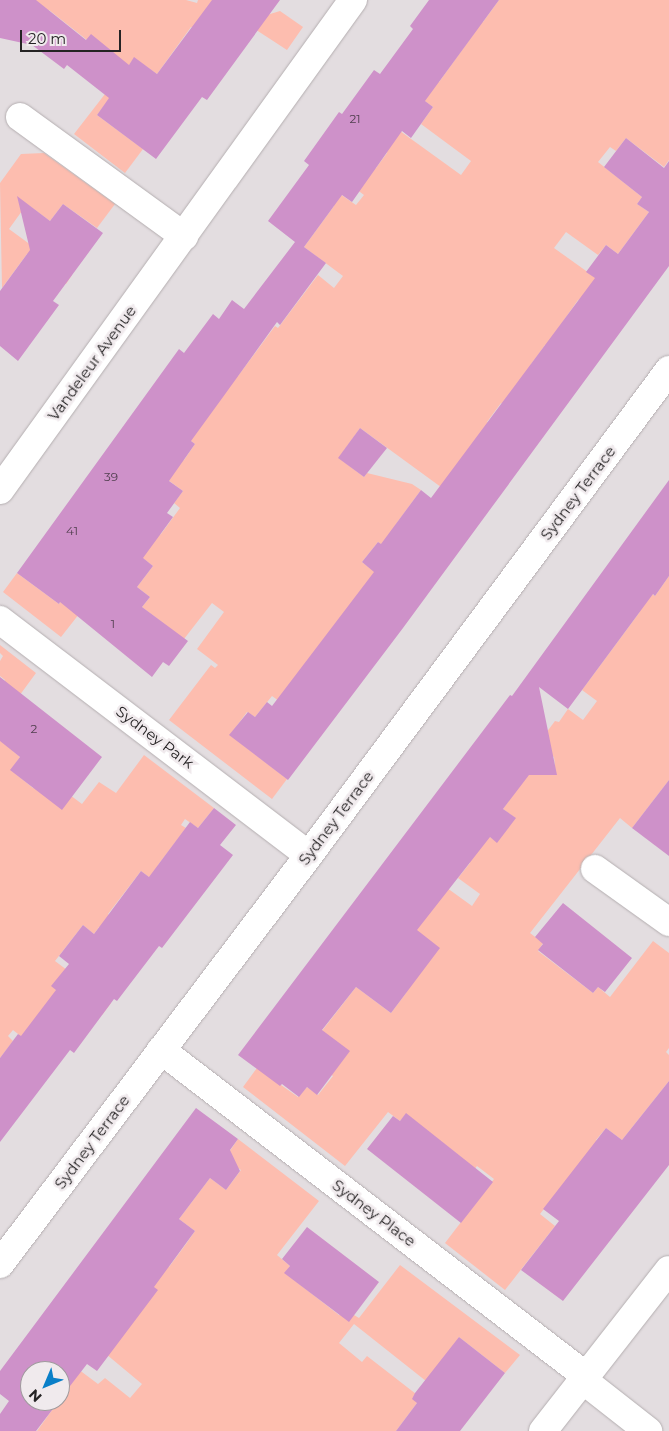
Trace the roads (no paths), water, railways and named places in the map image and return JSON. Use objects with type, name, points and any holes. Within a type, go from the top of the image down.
[{"type":"street","name":"Vandeleur Avenue","points":[[0,490],[354,0]]},
{"type":"street","points":[[20,117],[184,236]]},
{"type":"street","name":"Sydney Terrace","points":[[0,1264],[309,855],[669,370]]},
{"type":"street","name":"Sydney Park","points":[[0,620],[309,855]]},
{"type":"street","points":[[595,869],[669,922]]},
{"type":"street","name":"Sydney Place","points":[[161,1050],[584,1378],[648,1431]]},
{"type":"street","points":[[543,1431],[669,1270]]}]
